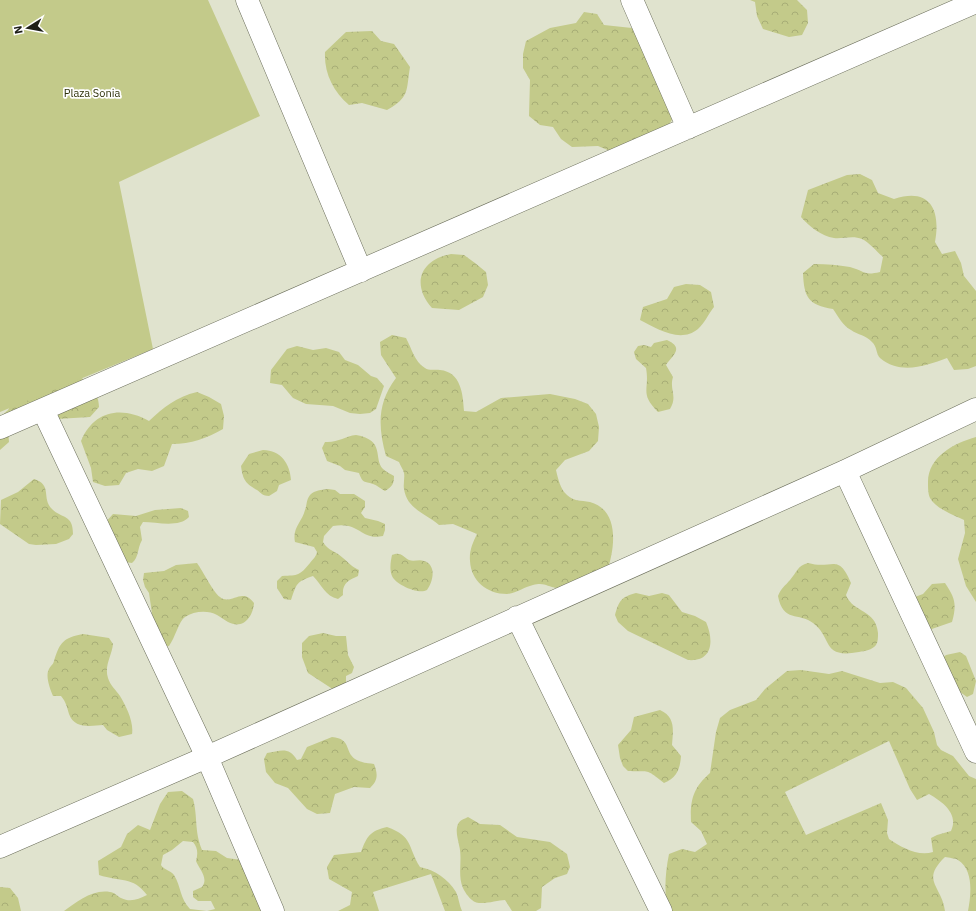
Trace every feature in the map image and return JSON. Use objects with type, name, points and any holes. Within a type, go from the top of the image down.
[{"type":"street","points":[[247,0],[361,271]]},
{"type":"street","points":[[632,0],[688,128]]},
{"type":"street","points":[[0,428],[976,2]]},
{"type":"street","points":[[0,847],[207,758],[517,617],[845,471],[976,409]]},
{"type":"street","points":[[43,410],[207,758],[273,911]]},
{"type":"street","points":[[845,471],[976,752]]},
{"type":"street","points":[[517,617],[661,911]]},
{"type":"green space","name":"Plaza Sonia","points":[[0,0],[208,0],[260,116],[119,182],[153,349],[0,412]]},
{"type":"green space","points":[[750,0],[797,0],[807,10],[808,23],[802,35],[789,37],[763,29],[757,16],[755,2]]},
{"type":"green space","points":[[584,12],[597,14],[604,25],[632,28],[641,37],[675,115],[668,126],[632,140],[624,151],[610,151],[598,146],[572,147],[561,139],[553,127],[540,125],[529,116],[530,80],[523,68],[523,54],[526,41],[550,28],[576,23]]},
{"type":"green space","points":[[372,31],[381,41],[394,44],[410,67],[406,93],[400,101],[387,110],[362,103],[349,105],[334,88],[326,67],[325,52],[346,32]]},
{"type":"green space","points":[[860,174],[872,180],[878,193],[894,199],[906,196],[916,196],[924,199],[930,204],[934,211],[936,220],[935,242],[942,254],[955,251],[961,263],[964,276],[976,291],[976,366],[968,369],[954,370],[947,358],[922,366],[904,368],[888,363],[880,358],[874,344],[870,340],[848,328],[833,309],[818,305],[806,294],[803,273],[814,264],[850,267],[867,273],[880,272],[883,257],[871,245],[862,239],[855,237],[829,237],[812,228],[801,217],[808,190],[847,175]]},
{"type":"green space","points":[[451,254],[464,255],[486,272],[488,285],[483,297],[459,310],[432,308],[422,290],[422,274],[426,267],[432,262],[440,257]]},
{"type":"green space","points":[[686,284],[700,285],[711,292],[714,307],[698,329],[684,335],[676,335],[668,333],[640,320],[643,307],[667,299],[674,287]]},
{"type":"green space","points":[[392,335],[406,338],[418,362],[425,368],[447,372],[457,379],[462,391],[464,411],[476,412],[501,398],[550,394],[575,399],[588,404],[596,414],[599,427],[598,441],[589,451],[565,460],[556,470],[561,487],[567,495],[575,500],[590,502],[600,506],[611,522],[613,542],[607,571],[557,588],[537,584],[507,594],[493,592],[481,585],[473,575],[470,557],[477,534],[453,524],[439,525],[417,510],[406,496],[404,487],[404,473],[399,462],[386,456],[383,445],[381,425],[382,406],[390,387],[396,378],[381,355],[380,342]]},
{"type":"green space","points":[[667,340],[675,346],[676,349],[676,352],[666,365],[673,377],[673,400],[670,409],[658,412],[652,406],[647,396],[646,368],[636,359],[634,352],[638,346],[644,345],[651,347],[654,343]]},
{"type":"green space","points":[[297,346],[313,350],[326,348],[339,352],[345,360],[358,365],[371,376],[377,378],[384,386],[376,409],[370,413],[360,414],[350,413],[333,406],[306,404],[293,398],[282,385],[270,383],[271,370],[287,349]]},
{"type":"green space","points":[[72,371],[86,382],[97,395],[99,407],[90,417],[57,419],[8,429],[9,442],[0,450],[0,417],[8,410],[15,398]]},
{"type":"green space","points":[[197,392],[221,404],[224,416],[223,429],[199,440],[172,444],[164,466],[152,471],[138,469],[126,473],[119,485],[105,486],[93,482],[91,468],[81,441],[93,423],[101,417],[119,413],[129,413],[149,421],[171,403]]},
{"type":"green space","points":[[356,435],[365,437],[375,445],[380,465],[384,470],[394,476],[392,485],[385,491],[364,482],[359,473],[345,470],[340,466],[327,461],[322,448],[325,442]]},
{"type":"green space","points":[[976,437],[976,602],[966,586],[958,559],[965,533],[964,520],[946,511],[933,502],[929,495],[928,482],[932,465],[937,458],[951,447]]},
{"type":"green space","points":[[263,450],[275,452],[280,455],[289,469],[291,480],[279,485],[277,491],[269,496],[262,494],[247,483],[241,466],[249,454]]},
{"type":"green space","points":[[34,479],[40,482],[45,488],[47,501],[52,509],[69,520],[71,523],[73,534],[69,539],[56,544],[29,544],[0,524],[1,500],[18,492]]},
{"type":"green space","points":[[318,490],[335,490],[340,494],[354,494],[365,501],[365,507],[361,513],[365,518],[385,524],[383,536],[370,536],[349,526],[333,526],[324,536],[323,542],[327,547],[359,570],[358,576],[347,582],[343,595],[338,599],[327,593],[313,576],[298,584],[291,600],[284,599],[277,588],[277,581],[282,576],[301,573],[314,558],[317,552],[314,547],[295,542],[294,537],[304,514],[308,499],[310,495]]},
{"type":"green space","points":[[181,508],[188,511],[189,517],[180,522],[168,524],[143,522],[140,527],[142,540],[136,558],[132,563],[125,562],[103,525],[113,514],[136,516],[155,510]]},
{"type":"green space","points":[[392,555],[401,555],[411,561],[422,560],[431,566],[433,574],[431,583],[427,590],[418,591],[407,588],[394,579],[391,573],[390,565]]},
{"type":"green space","points":[[197,563],[214,591],[220,597],[224,599],[241,596],[250,598],[254,603],[252,613],[243,623],[233,624],[213,613],[193,613],[183,619],[169,646],[163,646],[154,627],[149,593],[143,580],[144,573],[164,571],[176,565]]},
{"type":"green space","points":[[808,563],[816,565],[834,564],[842,568],[851,583],[846,595],[849,601],[869,615],[876,625],[878,639],[877,644],[874,647],[859,652],[839,653],[829,646],[819,629],[813,623],[802,618],[792,616],[784,610],[780,604],[778,596],[779,593],[799,568]]},
{"type":"green space","points":[[945,583],[953,597],[955,606],[952,622],[926,631],[912,598],[923,594],[932,584]]},
{"type":"green space","points":[[636,593],[649,596],[662,593],[669,595],[682,612],[695,616],[706,622],[710,636],[707,654],[696,660],[688,660],[628,631],[618,622],[615,615],[621,600]]},
{"type":"green space","points":[[323,633],[336,636],[346,636],[348,655],[354,667],[352,673],[346,676],[346,686],[334,689],[331,688],[308,673],[302,657],[302,643],[309,636]]},
{"type":"green space","points":[[83,634],[109,638],[113,644],[107,674],[110,683],[120,696],[127,709],[132,724],[132,734],[119,737],[107,730],[103,725],[83,726],[71,719],[65,702],[61,696],[53,696],[48,682],[48,672],[54,662],[58,649],[67,639]]},
{"type":"green space","points":[[960,652],[966,656],[976,681],[973,694],[967,697],[956,689],[941,659],[946,655]]},
{"type":"green space","points":[[801,670],[829,674],[842,671],[880,683],[893,682],[906,688],[923,708],[934,732],[937,745],[941,750],[953,756],[969,776],[976,779],[976,911],[968,911],[970,883],[967,870],[958,860],[945,857],[934,872],[933,878],[945,911],[668,911],[666,883],[669,854],[682,849],[695,852],[707,844],[701,831],[691,822],[691,807],[696,789],[710,773],[716,732],[720,718],[730,710],[756,700],[765,689],[787,671]],"holes":[[[889,741],[910,789],[917,800],[929,794],[948,809],[953,819],[951,831],[931,838],[933,852],[916,852],[904,848],[889,839],[887,833],[888,820],[881,803],[806,835],[785,792]]]},
{"type":"green space","points":[[660,710],[669,716],[671,720],[673,730],[672,745],[681,756],[680,765],[675,776],[664,783],[648,772],[628,771],[623,766],[618,745],[631,730],[634,717]]},
{"type":"green space","points":[[332,737],[342,740],[355,759],[374,764],[376,780],[370,788],[354,787],[335,794],[330,813],[317,814],[307,809],[288,788],[275,783],[266,772],[264,759],[267,753],[284,750],[291,753],[297,760],[301,759],[307,747]]},
{"type":"green space","points":[[182,791],[193,799],[198,836],[202,850],[216,851],[227,858],[241,860],[264,911],[207,911],[64,911],[85,897],[97,892],[111,892],[128,900],[134,900],[147,895],[142,889],[131,882],[99,875],[98,861],[121,847],[127,834],[138,825],[150,830],[160,804],[168,792]],"holes":[[[183,841],[193,842],[195,844],[197,851],[196,861],[204,877],[204,884],[202,887],[193,891],[193,897],[198,901],[211,901],[215,909],[207,911],[190,909],[182,897],[174,875],[161,865],[163,855]]]},
{"type":"green space","points":[[468,817],[480,824],[500,825],[517,837],[550,842],[567,854],[570,867],[567,874],[555,878],[542,887],[541,908],[536,911],[512,911],[505,900],[479,903],[475,902],[468,896],[461,883],[460,877],[460,851],[457,827],[462,820]]},
{"type":"green space","points":[[387,827],[396,831],[406,839],[420,867],[436,873],[449,883],[456,892],[462,911],[445,911],[431,874],[373,892],[379,911],[338,911],[350,905],[352,892],[329,879],[327,867],[334,855],[361,852],[367,838],[373,832]]},
{"type":"green space","points":[[0,887],[10,888],[18,898],[21,911],[0,911]]}]
